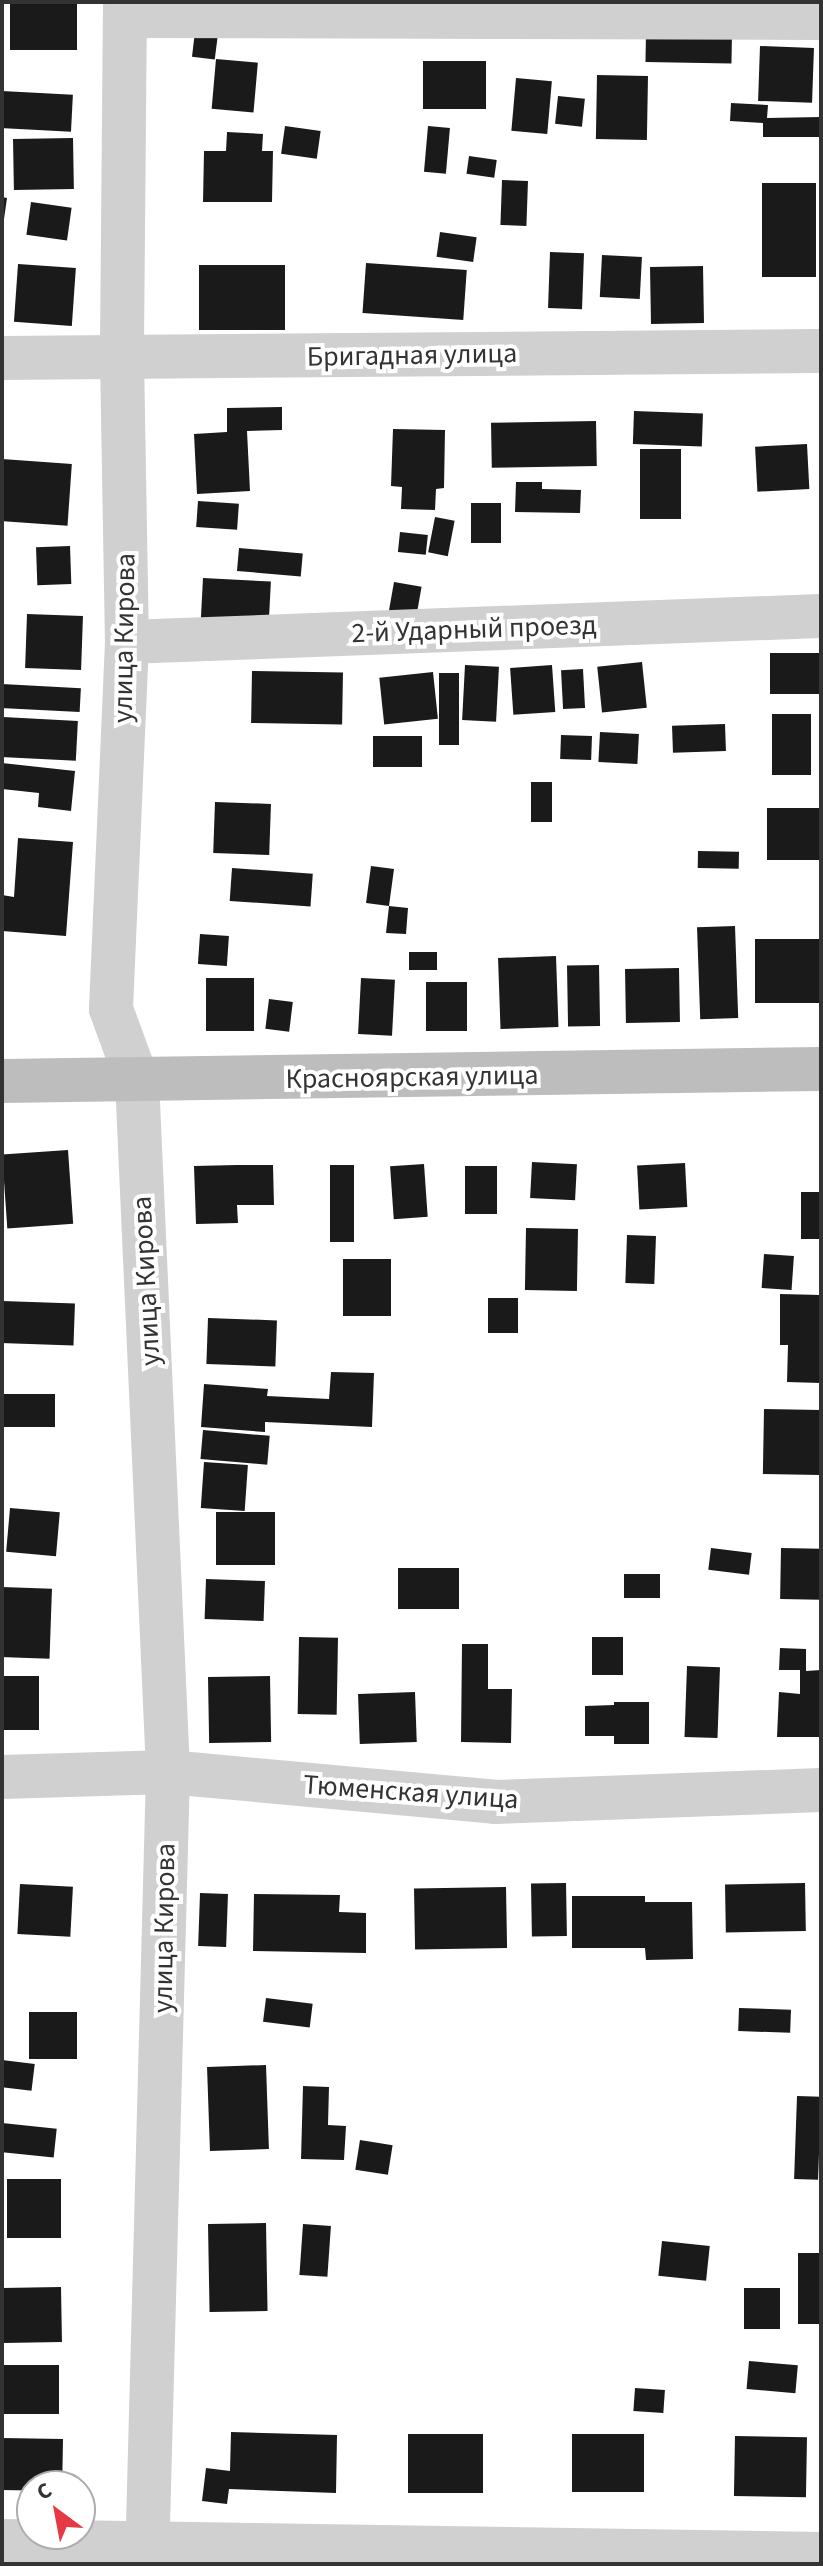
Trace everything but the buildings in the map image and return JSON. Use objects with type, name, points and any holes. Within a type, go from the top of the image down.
[{"type":"main road","name":"Красноярская улица","points":[[2,1081],[821,1069]]},
{"type":"street","points":[[125,9],[821,18]]},
{"type":"street","name":"улица Кирова","points":[[125,9],[122,358],[127,642],[111,1009],[137,1080],[168,1772],[148,2553]]},
{"type":"street","name":"Бригадная улица","points":[[2,358],[821,351]]},
{"type":"street","name":"2-й Ударный проезд","points":[[127,642],[821,616]]},
{"type":"street","name":"Тюменская улица","points":[[2,1777],[168,1772],[495,1802],[821,1790]]},
{"type":"street","points":[[2,2541],[148,2553],[821,2554]]}]
